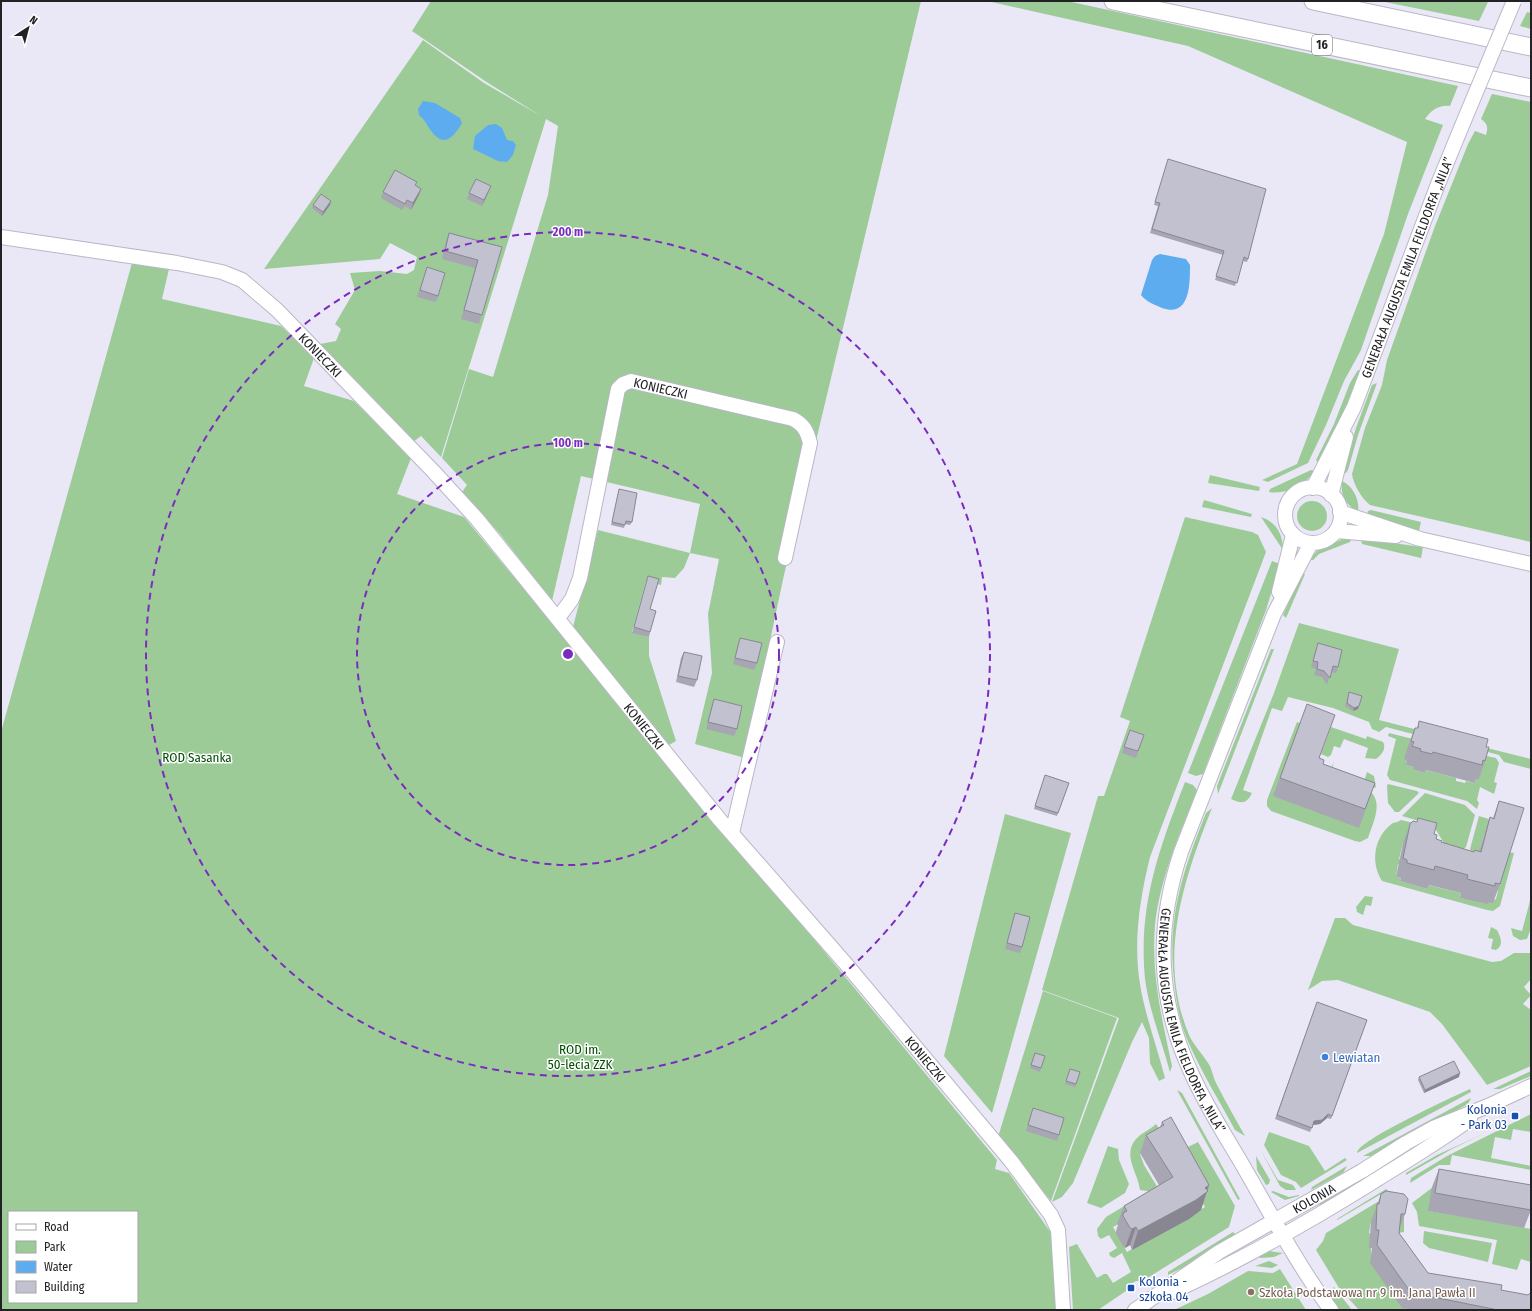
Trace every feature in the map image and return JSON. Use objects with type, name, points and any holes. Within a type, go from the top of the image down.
[{"type":"main road","name":"16","points":[[1114,1],[1531,88]]},
{"type":"main road","points":[[1313,1],[1531,47]]},
{"type":"street","name":"GENERAŁA AUGUSTA EMILA FIELDORFA „NILA”","points":[[1331,495],[1354,407],[1460,128],[1514,1]]},
{"type":"street","name":"KONIECZKI","points":[[1,237],[177,263],[222,272],[242,280],[277,310],[433,470],[477,519],[732,833],[991,1136],[1051,1215],[1058,1230],[1060,1240],[1063,1310]]},
{"type":"street","name":"KONIECZKI","points":[[558,618],[572,599],[580,578],[618,389],[623,384],[630,381],[793,419],[802,424],[808,434],[810,443],[785,558]]},
{"type":"street","name":"GENERAŁA AUGUSTA EMILA FIELDORFA „NILA”","points":[[1313,488],[1354,407]]},
{"type":"street","points":[[1313,488],[1326,491],[1331,495],[1340,512],[1339,525],[1336,531],[1325,540],[1311,543],[1299,539],[1294,535],[1285,520],[1288,504],[1295,494],[1300,491],[1313,488]]},
{"type":"street","points":[[1340,512],[1420,539],[1531,564]]},
{"type":"street","points":[[1336,531],[1420,539]]},
{"type":"street","name":"GENERAŁA AUGUSTA EMILA FIELDORFA „NILA”","points":[[1274,614],[1294,535]]},
{"type":"street","name":"GENERAŁA AUGUSTA EMILA FIELDORFA „NILA”","points":[[1311,543],[1274,614],[1181,852],[1172,879],[1163,934],[1163,964],[1166,995],[1172,1022],[1179,1046],[1190,1072],[1275,1220],[1331,1310]]},
{"type":"street","points":[[732,833],[777,642]]},
{"type":"street","name":"KOLONIA","points":[[1141,1307],[1214,1255],[1362,1171],[1406,1142],[1433,1128],[1488,1106],[1531,1086]]},
{"type":"street","name":"KOLONIA","points":[[1141,1307],[1206,1277],[1284,1235],[1441,1141],[1488,1106]]},
{"type":"green space","points":[[431,1],[921,1],[784,575],[745,758],[695,744],[712,673],[708,614],[719,559],[690,553],[700,504],[581,476],[552,601],[500,534],[462,492],[467,485],[442,458],[469,369],[493,377],[548,195],[558,126],[546,119],[441,457],[421,436],[413,442],[320,344],[336,341],[341,329],[335,324],[355,290],[350,273],[380,271],[407,274],[414,270],[417,257],[390,243],[380,259],[264,269],[423,40],[484,83],[541,116],[485,81],[412,31]]},
{"type":"green space","points":[[987,1],[1067,1],[1458,86],[1450,106],[1442,106],[1436,109],[1425,119],[1443,125],[1408,214],[1361,350],[1344,381],[1326,425],[1308,463],[1268,482],[1262,480],[1297,464],[1384,234],[1407,142],[1188,46]]},
{"type":"green space","points":[[1380,1],[1488,1],[1488,2],[1479,21]]},
{"type":"green space","points":[[1527,12],[1531,13],[1531,29],[1520,26]]},
{"type":"green space","points":[[1492,94],[1531,102],[1531,542],[1370,505],[1358,491],[1352,474],[1365,428],[1382,385],[1387,360],[1435,226],[1468,144],[1475,131],[1486,135],[1487,126],[1481,119]]},
{"type":"green space","points":[[132,263],[169,269],[162,299],[281,326],[314,358],[304,386],[354,401],[411,458],[397,494],[464,517],[997,1160],[995,1169],[1009,1173],[1051,1233],[1057,1310],[1,1310],[1,732]]},
{"type":"green space","points":[[1358,370],[1360,371],[1343,414],[1319,463],[1316,460],[1334,424],[1350,383]]},
{"type":"green space","points":[[1377,383],[1358,435],[1348,470],[1346,473],[1343,472],[1356,428],[1372,385]]},
{"type":"green space","points":[[1311,470],[1315,471],[1301,485],[1282,492],[1269,492],[1270,489]]},
{"type":"green space","points":[[1210,475],[1260,487],[1259,491],[1208,483]]},
{"type":"green space","points":[[1342,481],[1349,486],[1355,494],[1358,503],[1358,512],[1347,503],[1342,491]]},
{"type":"green space","points":[[1204,500],[1252,514],[1251,517],[1202,507]]},
{"type":"green space","points":[[1312,501],[1323,505],[1327,516],[1323,527],[1312,531],[1301,527],[1297,516],[1301,505]]},
{"type":"green space","points":[[1371,510],[1421,522],[1419,531],[1367,515],[1368,511]]},
{"type":"green space","points":[[1185,517],[1252,532],[1258,535],[1266,552],[1150,857],[1143,888],[1137,936],[1138,968],[1145,1007],[1165,1078],[1159,1081],[1150,1063],[1149,1038],[1142,1022],[1132,1042],[1073,1183],[1062,1197],[1052,1202],[1119,1018],[1042,990],[1098,796],[1104,796],[1130,721],[1120,717]]},
{"type":"green space","points":[[1261,517],[1271,522],[1278,529],[1282,539],[1283,550]]},
{"type":"green space","points":[[598,530],[690,553],[684,568],[675,578],[662,577],[661,585],[646,581],[632,632],[649,637],[649,656],[676,741],[669,745],[573,627]]},
{"type":"green space","points":[[1347,537],[1352,538],[1350,542],[1319,554],[1313,560],[1309,560],[1317,551]]},
{"type":"green space","points":[[1361,539],[1423,547],[1421,558],[1362,544]]},
{"type":"green space","points":[[1272,561],[1280,564],[1266,610],[1203,774],[1196,776],[1188,773]]},
{"type":"green space","points":[[1302,573],[1305,574],[1286,618],[1283,615]]},
{"type":"green space","points":[[1299,623],[1399,649],[1379,720],[1430,733],[1428,738],[1386,727],[1379,732],[1372,729],[1369,722],[1333,708],[1288,697],[1282,711],[1272,708],[1243,790],[1252,793],[1250,797],[1243,802],[1235,801],[1231,799],[1274,693]]},
{"type":"green space","points":[[1271,649],[1274,649],[1218,794],[1217,786]]},
{"type":"green space","points":[[1297,722],[1300,723],[1274,796],[1371,792],[1375,797],[1377,808],[1368,838],[1360,842],[1355,841],[1271,811],[1267,806],[1267,800]]},
{"type":"green space","points":[[1331,727],[1366,739],[1367,736],[1383,742],[1383,752],[1376,759],[1365,758],[1368,748],[1344,739],[1340,748],[1334,746],[1331,755],[1328,757],[1321,754]]},
{"type":"green space","points":[[1389,733],[1413,739],[1406,765],[1414,767],[1414,770],[1425,773],[1426,770],[1456,778],[1456,781],[1475,783],[1476,778],[1479,779],[1482,755],[1496,758],[1499,763],[1494,782],[1497,783],[1494,794],[1480,787],[1477,800],[1479,803],[1477,809],[1467,801],[1390,780],[1387,775],[1396,739],[1388,736]]},
{"type":"green space","points":[[1455,740],[1531,759],[1531,769],[1504,762],[1499,755],[1454,743]]},
{"type":"green space","points":[[1334,761],[1332,770],[1364,782],[1367,772],[1374,776],[1376,787],[1374,788],[1330,772]]},
{"type":"green space","points":[[1185,782],[1193,785],[1197,790],[1178,839],[1161,890],[1155,925],[1154,943],[1158,996],[1172,1066],[1170,1072],[1147,991],[1144,952],[1145,926],[1148,902],[1159,854]]},
{"type":"green space","points":[[1388,784],[1417,791],[1419,793],[1399,812],[1395,812],[1388,803]]},
{"type":"green space","points":[[1425,793],[1465,805],[1475,815],[1466,847],[1462,850],[1445,845],[1433,825],[1402,816]]},
{"type":"green space","points":[[1212,808],[1192,863],[1184,892],[1178,920],[1175,949],[1175,977],[1180,1006],[1189,1035],[1193,1043],[1206,1059],[1226,1103],[1245,1136],[1235,1130],[1192,1051],[1184,1032],[1180,1017],[1174,980],[1172,957],[1173,935],[1179,894],[1190,855],[1206,813]]},
{"type":"green space","points":[[1005,814],[1071,833],[992,1113],[944,1056]]},
{"type":"green space","points":[[1479,816],[1492,820],[1480,848],[1484,849],[1476,859],[1470,849]]},
{"type":"green space","points":[[1401,820],[1431,827],[1439,844],[1403,843],[1399,859],[1402,861],[1401,865],[1398,864],[1396,877],[1401,878],[1400,881],[1427,889],[1428,885],[1461,893],[1460,898],[1489,902],[1496,899],[1498,891],[1495,890],[1508,852],[1514,853],[1500,906],[1493,911],[1487,910],[1382,881],[1378,874],[1375,858],[1378,842],[1387,828],[1393,823]]},
{"type":"green space","points":[[1365,896],[1373,897],[1371,906],[1366,905],[1363,915],[1357,912],[1356,907]]},
{"type":"green space","points":[[1531,897],[1531,928],[1527,939],[1520,940],[1513,936],[1511,928],[1522,931]]},
{"type":"green space","points":[[1335,918],[1345,918],[1353,925],[1492,962],[1501,961],[1514,953],[1531,953],[1531,979],[1524,987],[1531,995],[1523,1004],[1531,1010],[1531,1066],[1487,1085],[1442,1024],[1430,1012],[1338,980],[1322,981],[1308,990]]},
{"type":"green space","points":[[1491,927],[1497,930],[1501,939],[1501,944],[1496,950],[1491,949],[1493,939],[1488,938]]},
{"type":"green space","points":[[1043,991],[1117,1018],[1051,1201],[998,1137]]},
{"type":"green space","points":[[1531,1071],[1531,1076],[1500,1089],[1493,1089]]},
{"type":"green space","points":[[1470,1089],[1471,1092],[1357,1153],[1361,1147],[1389,1129]]},
{"type":"green space","points":[[1177,1090],[1182,1093],[1240,1199],[1238,1200]]},
{"type":"green space","points":[[1471,1098],[1468,1104],[1371,1156],[1363,1156]]},
{"type":"green space","points":[[1531,1114],[1531,1132],[1513,1129],[1511,1140],[1495,1137],[1491,1158],[1531,1166],[1531,1170],[1452,1155],[1450,1165],[1439,1165],[1410,1183],[1411,1178],[1447,1156]]},
{"type":"green space","points":[[1156,1124],[1164,1135],[1157,1144],[1140,1154],[1144,1165],[1161,1193],[1140,1190],[1132,1164],[1130,1151],[1136,1139]]},
{"type":"green space","points":[[1444,1129],[1321,1207],[1319,1203],[1393,1160],[1408,1148]]},
{"type":"green space","points":[[1269,1132],[1309,1146],[1325,1171],[1345,1158],[1347,1160],[1301,1188],[1296,1182],[1281,1175],[1264,1145]]},
{"type":"green space","points":[[1483,1134],[1452,1149],[1406,1175],[1406,1173],[1437,1155]]},
{"type":"green space","points":[[1198,1142],[1235,1206],[1229,1227],[1141,1282],[1136,1281],[1127,1286],[1126,1291],[1098,1310],[1073,1310],[1069,1247],[1077,1244],[1097,1278],[1107,1274],[1113,1283],[1131,1272],[1122,1253],[1114,1258],[1110,1256],[1109,1253],[1117,1248],[1109,1235],[1101,1239],[1098,1236],[1097,1229],[1106,1217],[1126,1205],[1131,1217],[1113,1227],[1127,1252],[1205,1207],[1174,1151],[1182,1150]]},
{"type":"green space","points":[[1108,1146],[1118,1149],[1119,1160],[1129,1184],[1125,1193],[1101,1208],[1087,1203]]},
{"type":"green space","points":[[1260,1149],[1278,1180],[1293,1185],[1296,1190],[1286,1190],[1280,1186]]},
{"type":"green space","points":[[1256,1156],[1270,1180],[1269,1184],[1266,1185],[1257,1170]]},
{"type":"green space","points":[[1347,1166],[1343,1173],[1311,1190],[1312,1187]]},
{"type":"green space","points":[[1380,1185],[1383,1185],[1329,1217]]},
{"type":"green space","points":[[1433,1187],[1429,1211],[1531,1229],[1531,1262],[1521,1259],[1517,1270],[1492,1264],[1497,1240],[1419,1226],[1417,1212],[1412,1203]]},
{"type":"green space","points":[[1386,1189],[1388,1190],[1337,1220],[1337,1219]]},
{"type":"green space","points":[[1273,1191],[1289,1197],[1299,1196],[1285,1200],[1271,1192]]},
{"type":"green space","points":[[1389,1195],[1404,1218],[1404,1232],[1398,1233],[1371,1222],[1369,1233],[1371,1234],[1371,1260],[1405,1308],[1415,1310],[1359,1310],[1339,1288],[1316,1250],[1323,1241],[1326,1233]]},
{"type":"green space","points":[[1424,1231],[1492,1243],[1488,1262],[1429,1248],[1423,1243]]},
{"type":"green space","points":[[1233,1232],[1235,1234],[1196,1261],[1168,1275],[1168,1272]]},
{"type":"green space","points":[[1269,1251],[1283,1253],[1274,1257],[1260,1258],[1259,1255]]},
{"type":"green space","points":[[1269,1261],[1278,1265],[1272,1268],[1255,1266]]},
{"type":"green space","name":"Szkoła Podstawowa nr 9 im. Jana Pawła II","points":[[1280,1269],[1306,1310],[1174,1310],[1208,1294],[1248,1271],[1273,1273]]},
{"type":"green space","points":[[1334,1287],[1352,1310],[1340,1310],[1328,1296],[1328,1293]]},
{"type":"water","points":[[423,101],[435,103],[460,118],[462,123],[453,136],[445,140],[437,137],[432,132],[419,115],[418,109]]},
{"type":"water","points":[[496,124],[502,128],[507,140],[513,141],[516,145],[513,155],[507,162],[498,161],[473,149],[475,136],[488,125]]},
{"type":"water","points":[[1160,254],[1186,259],[1190,265],[1189,290],[1183,304],[1178,308],[1171,310],[1153,304],[1141,295],[1152,260],[1155,256]]},
{"type":"building","points":[[1168,159],[1266,189],[1248,259],[1244,257],[1237,283],[1216,276],[1224,251],[1152,229],[1160,203],[1155,202]]},
{"type":"building","points":[[395,170],[417,182],[415,185],[421,189],[413,203],[407,200],[405,204],[383,192]]},
{"type":"building","points":[[476,179],[491,186],[484,200],[469,193]]},
{"type":"building","points":[[321,194],[331,201],[323,212],[313,205]]},
{"type":"building","points":[[449,233],[502,247],[482,315],[464,310],[478,260],[445,251]]},
{"type":"building","points":[[427,267],[445,273],[438,296],[420,290]]},
{"type":"building","points":[[619,489],[637,493],[632,522],[626,521],[625,525],[612,522]]},
{"type":"building","points":[[648,576],[659,579],[650,609],[656,611],[650,632],[634,627]]},
{"type":"building","points":[[740,638],[762,643],[757,663],[735,658]]},
{"type":"building","points":[[1318,643],[1342,650],[1338,667],[1333,666],[1330,678],[1324,671],[1317,669],[1318,662],[1313,661]]},
{"type":"building","points":[[684,652],[702,656],[697,680],[678,676]]},
{"type":"building","points":[[1349,692],[1362,696],[1359,706],[1354,708],[1347,703]]},
{"type":"building","points":[[714,699],[742,706],[737,729],[708,722]]},
{"type":"building","points":[[1307,704],[1335,715],[1319,758],[1324,760],[1323,764],[1375,783],[1365,809],[1280,778]]},
{"type":"building","points":[[1419,721],[1488,739],[1486,747],[1489,747],[1485,761],[1483,760],[1482,765],[1433,752],[1432,754],[1420,751],[1421,749],[1412,746],[1414,742],[1411,741],[1415,728],[1418,728]]},
{"type":"building","points":[[1130,730],[1144,735],[1138,751],[1124,747]]},
{"type":"building","points":[[1045,775],[1069,783],[1058,813],[1035,806]]},
{"type":"building","points":[[1499,801],[1524,808],[1500,884],[1495,883],[1495,886],[1467,879],[1468,875],[1435,866],[1434,870],[1407,863],[1407,860],[1403,858],[1410,824],[1413,821],[1417,822],[1418,818],[1437,823],[1434,834],[1437,835],[1436,839],[1442,841],[1441,842],[1474,852],[1475,850],[1481,852],[1490,817],[1494,819]]},
{"type":"building","points":[[1015,913],[1030,917],[1022,947],[1007,943]]},
{"type":"building","name":"Lewiatan","points":[[1317,1002],[1367,1020],[1332,1116],[1328,1114],[1322,1120],[1314,1121],[1312,1128],[1277,1115]]},
{"type":"building","points":[[1035,1053],[1045,1056],[1041,1068],[1031,1065]]},
{"type":"building","points":[[1454,1061],[1460,1073],[1425,1090],[1419,1077]]},
{"type":"building","points":[[1070,1069],[1080,1072],[1076,1084],[1066,1081]]},
{"type":"building","points":[[1033,1108],[1064,1118],[1059,1135],[1028,1125]]},
{"type":"building","points":[[1171,1117],[1209,1185],[1205,1188],[1208,1191],[1196,1200],[1138,1231],[1136,1227],[1132,1229],[1130,1228],[1123,1216],[1123,1213],[1127,1211],[1124,1206],[1173,1177],[1146,1135],[1164,1125],[1162,1122]]},
{"type":"building","points":[[1439,1169],[1531,1185],[1531,1210],[1435,1193]]},
{"type":"building","points":[[1386,1191],[1404,1194],[1408,1199],[1405,1214],[1401,1214],[1399,1233],[1428,1273],[1502,1285],[1501,1290],[1528,1295],[1531,1292],[1531,1310],[1498,1310],[1423,1295],[1423,1292],[1409,1290],[1377,1245],[1379,1230],[1376,1230],[1377,1204],[1379,1204],[1381,1194]]},
{"type":"place","name":"Lewiatan","points":[[1325,1057]]},
{"type":"place","name":"Kolonia - Park 03","points":[[1515,1116]]},
{"type":"place","name":"Kolonia - szkoła 04","points":[[1131,1288]]},
{"type":"place","name":"Szkoła Podstawowa nr 9 im. Jana Pawła II","points":[[1251,1292]]},
{"type":"park label","name":"ROD Sasanka","points":[[197,757]]},
{"type":"park label","name":"ROD im. 50-lecia ZZK","points":[[580,1056]]}]
